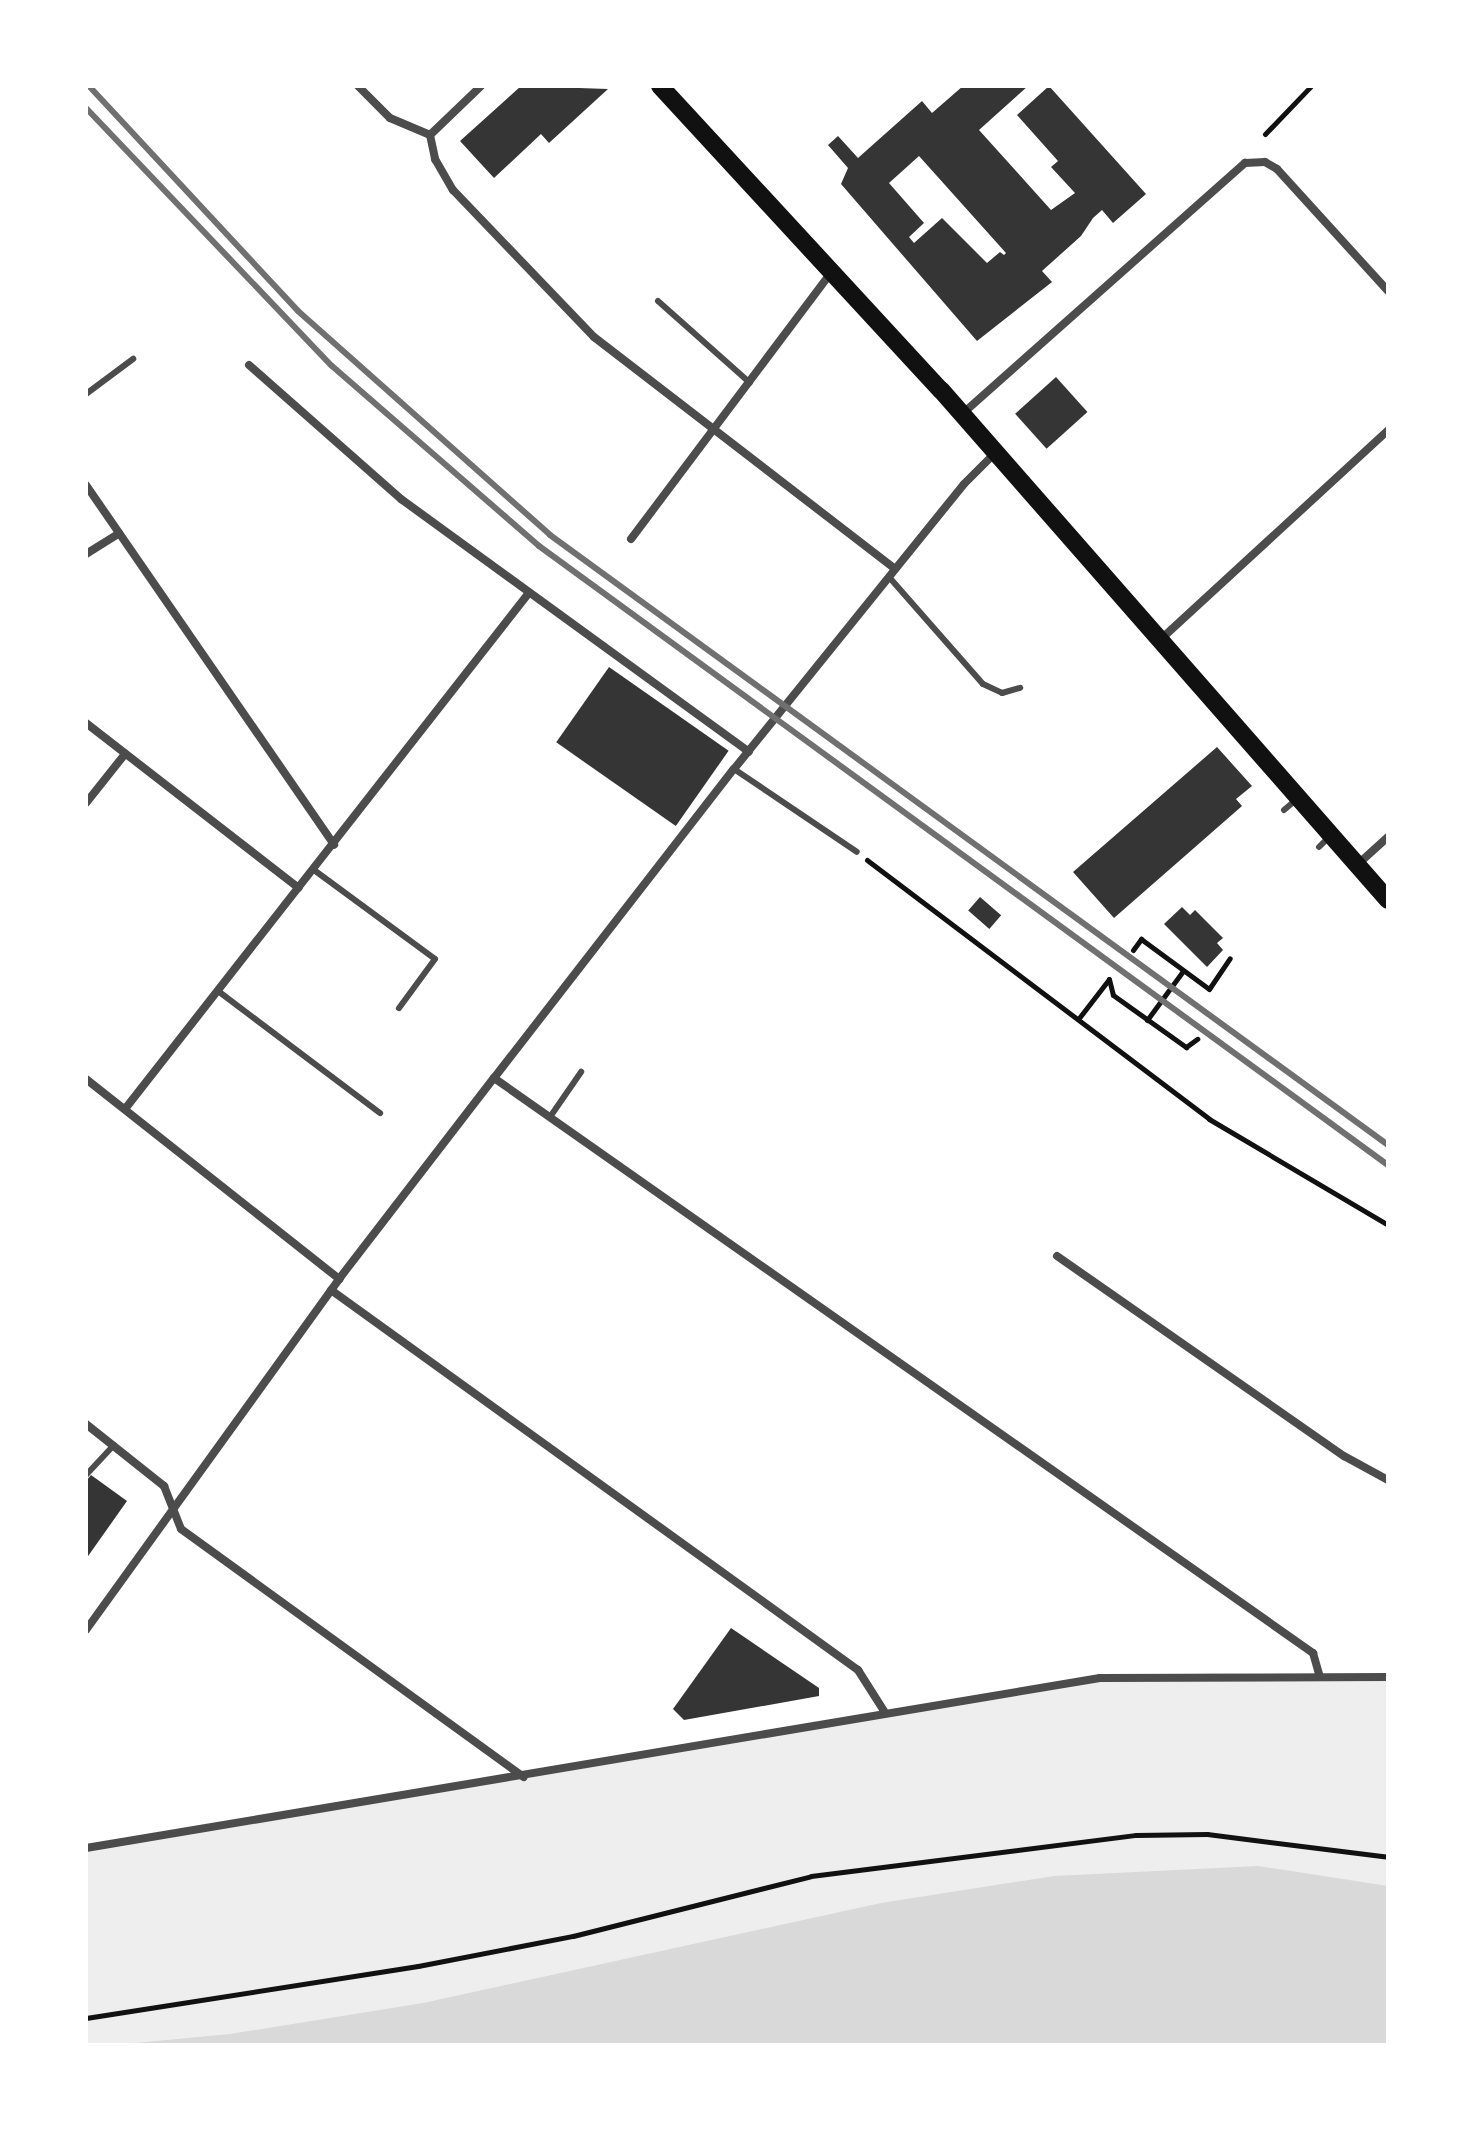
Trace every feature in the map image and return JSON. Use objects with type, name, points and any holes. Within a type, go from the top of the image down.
[{"type":"main road","points":[[660,86],[832,271],[1159,640],[1291,804],[1325,841],[1357,865],[1388,900]]},
{"type":"street","points":[[358,86],[390,118],[430,135]]},
{"type":"street","points":[[430,135],[481,86]]},
{"type":"street","points":[[430,135],[435,159],[453,190],[594,337],[892,573]]},
{"type":"street","points":[[960,416],[1234,168],[1258,161],[1277,169],[1388,291]]},
{"type":"street","points":[[631,539],[832,271]]},
{"type":"street","points":[[249,365],[401,499],[749,752]]},
{"type":"street","points":[[1159,640],[1388,430]]},
{"type":"street","points":[[86,1630],[339,1279],[494,1078],[734,769],[892,573],[993,455]]},
{"type":"street","points":[[86,485],[334,845]]},
{"type":"street","points":[[86,554],[119,533]]},
{"type":"street","points":[[125,1109],[528,594]]},
{"type":"street","points":[[86,723],[299,888]]},
{"type":"street","points":[[86,803],[125,754]]},
{"type":"street","points":[[1357,865],[1388,837]]},
{"type":"street","points":[[494,1078],[1313,1653],[1319,1674]]},
{"type":"street","points":[[86,1079],[339,1279]]},
{"type":"street","points":[[1057,1256],[1344,1456],[1388,1480]]},
{"type":"street","points":[[331,1290],[858,1670],[884,1711]]},
{"type":"street","points":[[86,1424],[164,1486],[181,1529],[524,1777]]},
{"type":"street","points":[[86,1848],[524,1777],[884,1711],[1100,1678],[1319,1674],[1388,1677]]},
{"type":"lane","points":[[658,301],[750,383]]},
{"type":"lane","points":[[86,394],[133,359]]},
{"type":"lane","points":[[892,573],[983,684],[1002,693],[1020,688]]},
{"type":"lane","points":[[734,769],[857,852]]},
{"type":"lane","points":[[314,870],[435,959],[399,1008]]},
{"type":"lane","points":[[218,991],[380,1113]]},
{"type":"lane","points":[[550,1117],[581,1072]]},
{"type":"lane","points":[[86,1475],[114,1445]]},
{"type":"path","points":[[1265,134],[1311,86]]},
{"type":"path","points":[[857,852],[1209,1119],[1388,1225]]},
{"type":"path","points":[[1133,950],[1141,939],[1209,989],[1230,958]]},
{"type":"path","points":[[1147,1020],[1183,971]]},
{"type":"path","points":[[1079,1018],[1109,979],[1113,995],[1186,1047],[1197,1039]]},
{"type":"path","points":[[86,2018],[418,1966],[573,1936],[811,1876],[1121,1836],[1207,1834],[1388,1857]]},
{"type":"shaded area","points":[[1213,1673],[1388,1677],[1388,2045],[86,2045],[86,1848],[1100,1678]]},
{"type":"shaded area","points":[[1258,1866],[1388,1886],[1388,2045],[114,2045],[230,2034],[423,2003],[881,1903],[1054,1876]]},
{"type":"building","points":[[521,86],[608,89],[549,143],[541,134],[494,178],[460,141]]},
{"type":"building","points":[[963,86],[1028,86],[979,130],[1051,210],[1075,193],[1051,167],[1058,161],[1017,115],[1049,86],[1146,194],[1113,223],[1102,210],[1081,236],[1042,271],[1052,282],[977,341],[841,184],[848,168],[828,145],[838,136],[858,158],[922,101],[932,113]],"holes":[[[919,156],[1006,253],[1000,252],[987,263],[942,218],[914,243],[909,237],[924,223],[889,183]]]},
{"type":"building","points":[[1056,377],[1087,412],[1047,449],[1015,414]]},
{"type":"building","points":[[609,667],[729,751],[676,826],[556,742]]},
{"type":"building","points":[[1217,747],[1252,786],[1236,799],[1242,806],[1114,918],[1073,872]]},
{"type":"building","points":[[980,897],[1001,915],[989,929],[968,911]]},
{"type":"building","points":[[1182,907],[1190,915],[1195,910],[1223,938],[1217,943],[1223,950],[1207,967],[1164,924]]},
{"type":"building","points":[[91,1475],[127,1501],[86,1559],[86,1481]]},
{"type":"building","points":[[731,1628],[819,1688],[819,1696],[684,1720],[673,1709]]},
{"type":"railway","points":[[89,86],[298,311],[550,535],[1388,1145]]},
{"type":"railway","points":[[86,108],[332,366],[539,546],[1388,1165]]}]
